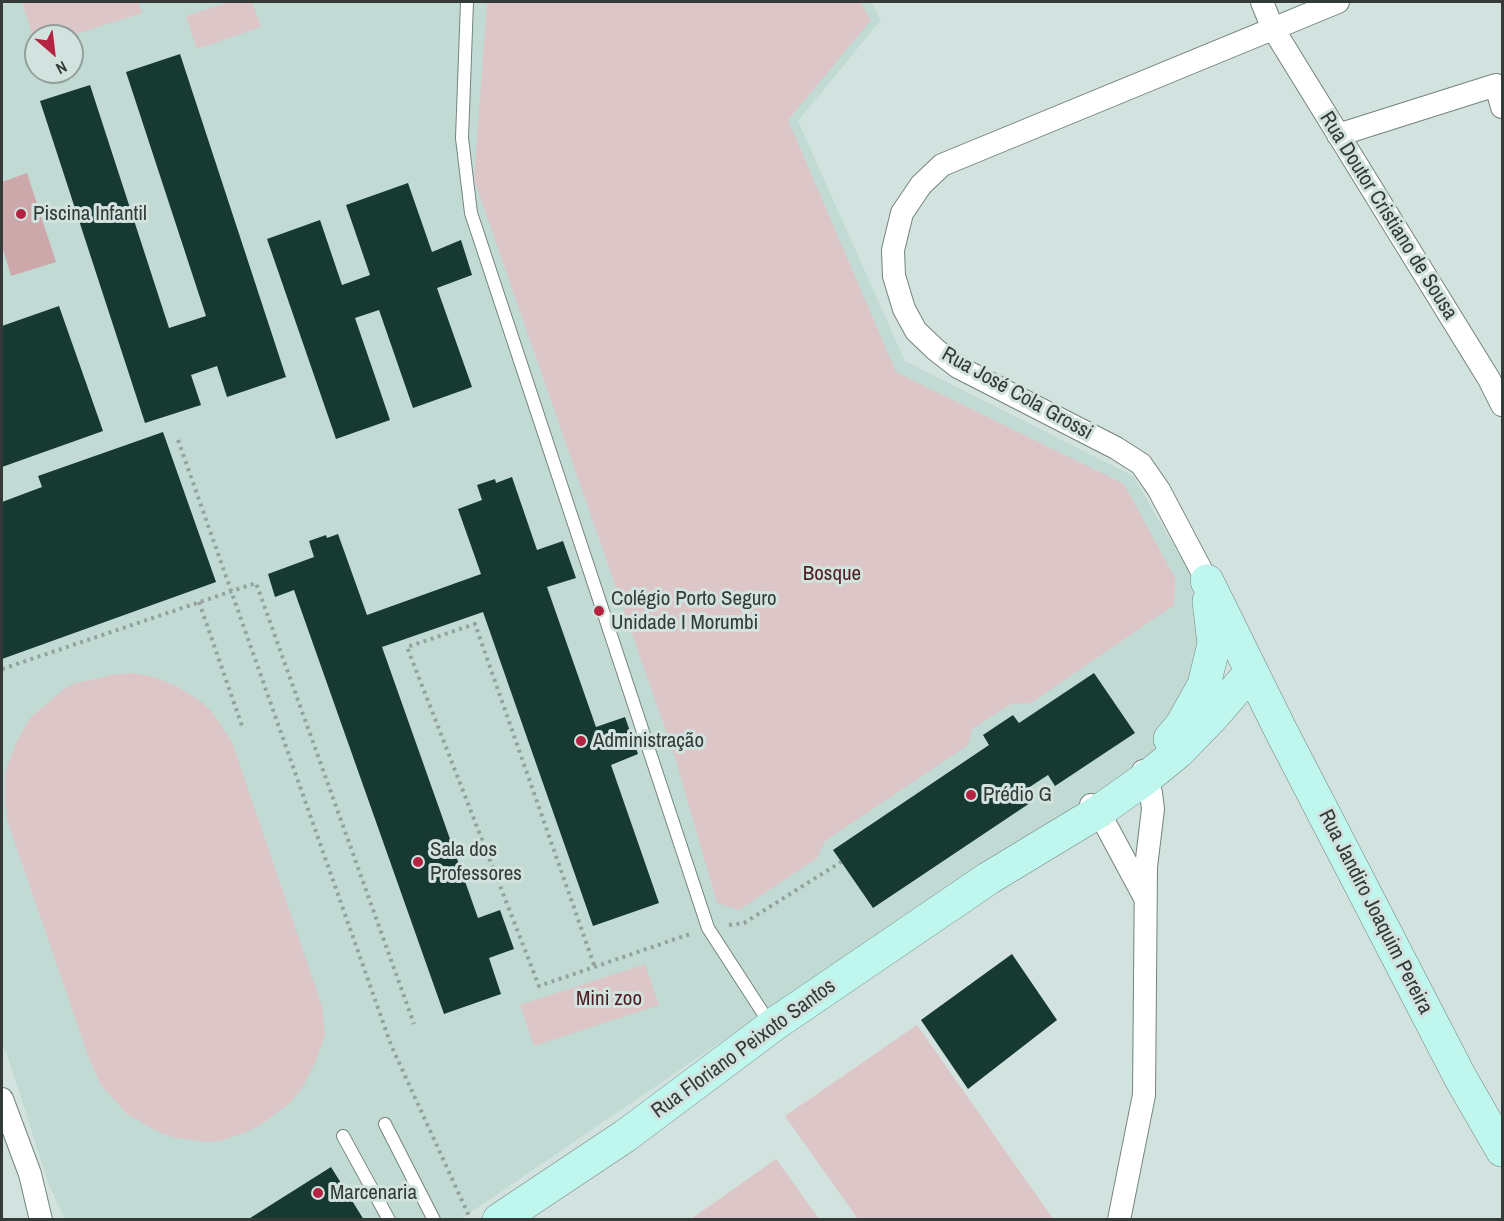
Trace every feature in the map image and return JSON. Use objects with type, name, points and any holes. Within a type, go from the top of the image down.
[{"type":"street","name":"Rua Doutor Cristiano de Sousa","points":[[1262,2],[1272,27],[1503,405]]},
{"type":"street","name":"Rua José Cola Grossi","points":[[1251,672],[1159,490],[1141,464],[1116,448],[958,367],[936,350],[916,331],[904,309],[894,276],[893,250],[902,213],[921,185],[942,165],[1272,27],[1338,2]]},
{"type":"street","points":[[1338,135],[1499,84],[1503,107]]},
{"type":"street","name":"Rua Floriano Peixoto Santos","points":[[1145,774],[1181,726],[1204,685],[1214,644],[1207,581]]},
{"type":"street","name":"Rua Floriano Peixoto Santos","points":[[499,1220],[625,1136],[776,1023],[1178,752],[1251,672]]},
{"type":"street","name":"Rua Jandiro Joaquim Pereira","points":[[1251,672],[1460,1077],[1503,1150]]},
{"type":"street","points":[[1119,1220],[1144,1095],[1146,867],[1153,808],[1145,774]]},
{"type":"street","points":[[1094,808],[1146,899]]},
{"type":"street","points":[[2,1100],[30,1174],[41,1220]]},
{"type":"lane","points":[[467,2],[462,138],[471,213],[708,928],[763,1013],[776,1023]]},
{"type":"lane","points":[[385,1124],[434,1220]]},
{"type":"lane","points":[[343,1136],[389,1220]]},
{"type":"path","points":[[178,440],[391,1045],[471,1220]]},
{"type":"path","points":[[2,669],[256,583],[414,1024]]},
{"type":"path","points":[[199,602],[242,726]]},
{"type":"path","points":[[539,986],[407,646],[475,624],[594,965]]},
{"type":"shaded area","name":"Colégio Porto Seguro Unidade I Morumbi","points":[[2,2],[871,2],[881,20],[798,121],[905,361],[1133,476],[1188,570],[1206,653],[1179,719],[1139,766],[763,1013],[461,1219],[65,1219],[49,1185],[7,1054],[2,1046]]},
{"type":"shaded area","name":"Piscina Infantil","points":[[27,173],[56,262],[11,276],[2,246],[2,182]]},
{"type":"green space","points":[[22,2],[138,2],[142,13],[84,32],[84,24],[29,24]]},
{"type":"green space","points":[[229,2],[252,2],[261,27],[197,49],[186,16]]},
{"type":"green space","name":"Bosque","points":[[487,2],[861,3],[871,20],[788,120],[896,372],[1124,484],[1175,578],[1174,605],[1031,703],[1011,704],[972,729],[968,745],[825,841],[817,858],[739,910],[717,903],[674,754],[474,179]]},
{"type":"green space","points":[[132,673],[154,677],[176,686],[202,702],[212,712],[232,742],[322,1006],[325,1035],[316,1061],[303,1087],[290,1103],[266,1121],[251,1130],[221,1141],[207,1142],[171,1137],[155,1130],[127,1114],[101,1085],[90,1061],[7,820],[5,776],[17,741],[30,718],[65,688],[76,683]]},
{"type":"green space","name":"Mini zoo","points":[[645,964],[659,1005],[534,1046],[520,1005]]},
{"type":"green space","points":[[917,1025],[1053,1219],[858,1219],[785,1116]]},
{"type":"green space","points":[[776,1159],[819,1219],[691,1219]]},
{"type":"building","points":[[180,54],[286,377],[227,397],[217,366],[191,375],[201,405],[145,423],[40,101],[90,85],[169,328],[206,316],[126,72]]},
{"type":"building","points":[[408,183],[432,252],[461,240],[472,275],[437,288],[472,387],[413,408],[379,310],[355,318],[390,420],[336,439],[267,239],[320,220],[342,285],[370,275],[346,205]]},
{"type":"building","points":[[59,306],[103,431],[2,467],[2,326]]},
{"type":"building","points":[[163,432],[216,582],[2,659],[2,502],[42,487],[38,476]]},
{"type":"building","name":"Administração","points":[[512,477],[537,550],[563,541],[576,578],[547,587],[596,727],[625,717],[638,754],[611,765],[659,903],[593,926],[483,612],[382,647],[478,918],[500,910],[514,949],[489,958],[501,994],[444,1014],[294,590],[275,597],[268,574],[314,557],[309,541],[326,535],[327,538],[338,534],[367,615],[481,574],[458,509],[482,500],[477,485],[495,479],[496,483]]},
{"type":"building","name":"Prédio G","points":[[1094,673],[1135,733],[1055,786],[1048,775],[1025,790],[1033,801],[873,908],[833,850],[989,745],[983,735],[1013,715],[1019,723]]},
{"type":"building","points":[[1012,954],[1057,1020],[968,1089],[921,1020]]},
{"type":"building","name":"Marcenaria","points":[[331,1167],[364,1220],[247,1220]]},
{"type":"place","name":"Piscina Infantil","points":[[21,214]]},
{"type":"place","name":"Colégio Porto Seguro Unidade I Morumbi","points":[[599,611]]},
{"type":"place","name":"Administração","points":[[581,741]]},
{"type":"place","name":"Prédio G","points":[[971,795]]},
{"type":"place","name":"Sala dos Professores","points":[[418,862]]},
{"type":"place","name":"Marcenaria","points":[[318,1193]]}]
